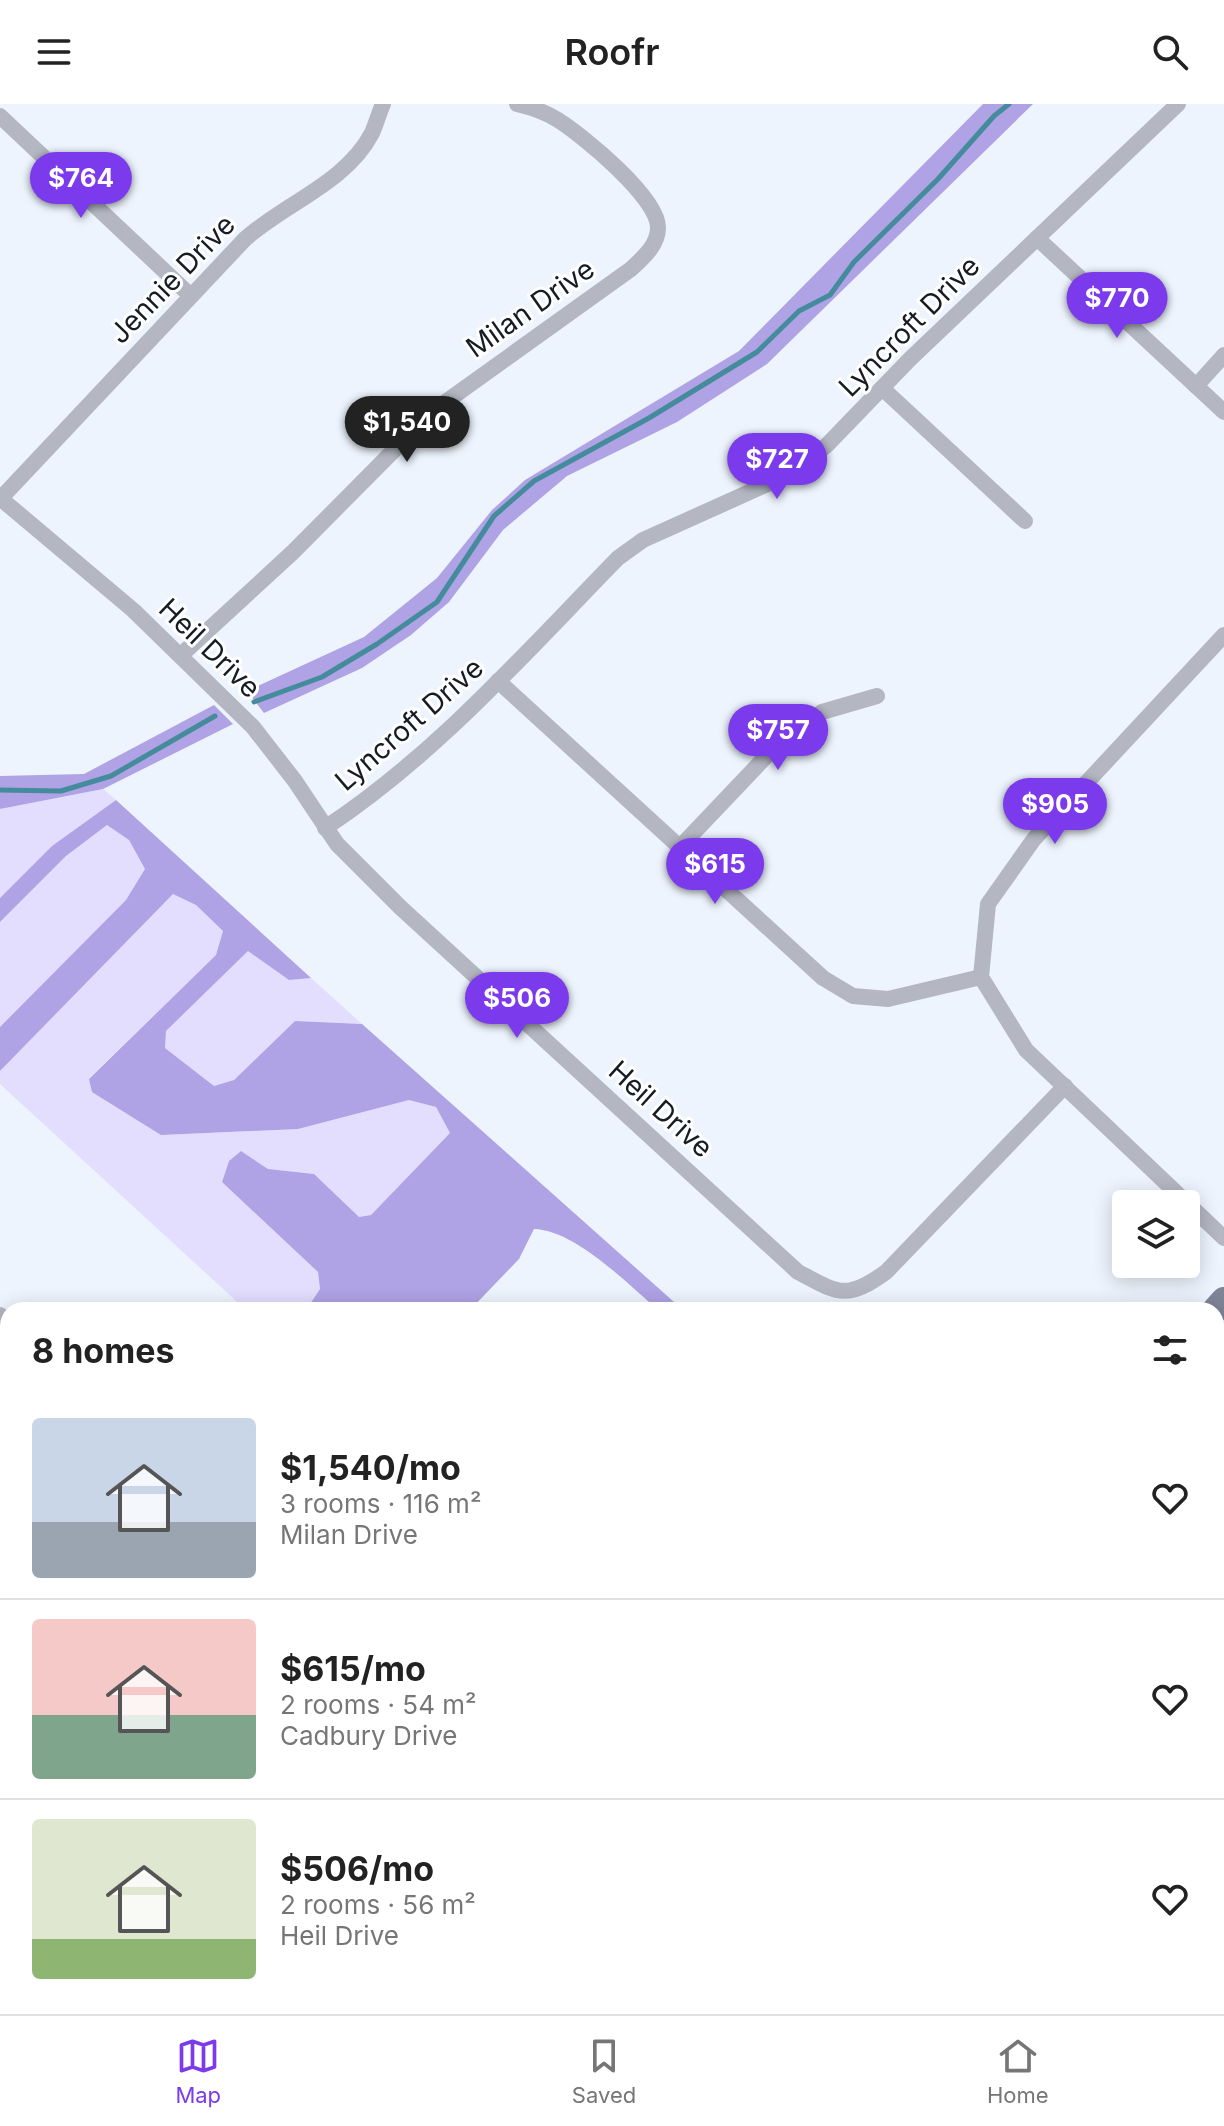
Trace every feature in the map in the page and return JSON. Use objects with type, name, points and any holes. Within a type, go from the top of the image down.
[{"type":"street","name":"Jennie Drive","points":[[0,498],[262,223],[325,184],[344,168],[372,133],[383,104]]},
{"type":"street","name":"Milan Drive","points":[[181,655],[293,552],[433,411],[631,269],[648,253],[658,230],[654,210],[636,188],[592,145],[556,118],[517,104]]},
{"type":"street","name":"Lyncroft Drive","points":[[325,828],[364,802],[411,764],[498,681],[618,558],[643,540],[783,477],[826,446],[882,388],[1178,104]]},
{"type":"street","points":[[0,116],[191,296]]},
{"type":"street","points":[[1037,238],[1224,412]]},
{"type":"street","points":[[1196,386],[1224,355]]},
{"type":"street","points":[[882,388],[1025,521]]},
{"type":"street","name":"Heil Drive","points":[[0,498],[133,610],[253,727],[295,781],[337,844],[400,907],[798,1272],[837,1292],[864,1288],[886,1272],[1065,1086]]},
{"type":"street","points":[[1224,635],[1034,839],[988,904],[981,977],[1026,1050],[1224,1238]]},
{"type":"street","points":[[498,681],[823,978],[853,996],[888,999],[981,977]]},
{"type":"street","points":[[680,847],[776,746],[822,712],[877,696]]},
{"type":"shaded area","points":[[983,104],[1033,104],[767,364],[677,422],[567,476],[503,530],[449,602],[411,635],[362,668],[264,713],[247,691],[364,637],[437,578],[492,510],[525,480],[739,351]]},
{"type":"shaded area","points":[[214,705],[233,724],[103,789],[0,809],[0,776],[84,774]]},
{"type":"shaded area","points":[[103,789],[116,800],[52,846],[0,898],[0,809]]},
{"type":"shaded area","points":[[116,800],[311,978],[289,980],[248,951],[166,1031],[165,1048],[214,1086],[234,1080],[295,1021],[362,1024],[674,1302],[649,1302],[583,1248],[566,1238],[534,1229],[519,1259],[478,1302],[311,1302],[320,1289],[318,1272],[222,1182],[229,1161],[241,1151],[268,1169],[314,1174],[359,1217],[371,1215],[450,1133],[436,1107],[409,1100],[298,1129],[161,1135],[92,1092],[89,1079],[216,955],[223,931],[196,905],[173,894],[0,1071],[0,1027],[126,900],[145,869],[129,840],[107,825],[66,856],[0,922],[0,898],[52,846]]},
{"type":"shaded area","points":[[107,825],[129,840],[145,869],[126,900],[0,1027],[0,922],[66,856]]},
{"type":"shaded area","points":[[173,894],[196,905],[223,931],[216,955],[89,1078],[161,1135],[298,1129],[409,1100],[436,1107],[450,1133],[371,1215],[358,1217],[314,1174],[268,1169],[241,1151],[229,1161],[222,1182],[318,1272],[320,1289],[311,1302],[237,1302],[0,1084],[0,1071]]},
{"type":"shaded area","points":[[248,951],[289,980],[311,978],[362,1024],[295,1021],[234,1080],[214,1086],[165,1048],[166,1031]]},
{"type":"waterway","points":[[254,702],[322,677],[377,644],[437,602],[494,516],[534,481],[649,418],[757,352],[799,311],[830,295],[854,262],[1009,104]]},
{"type":"waterway","points":[[0,790],[61,791],[111,776],[215,716]]}]
